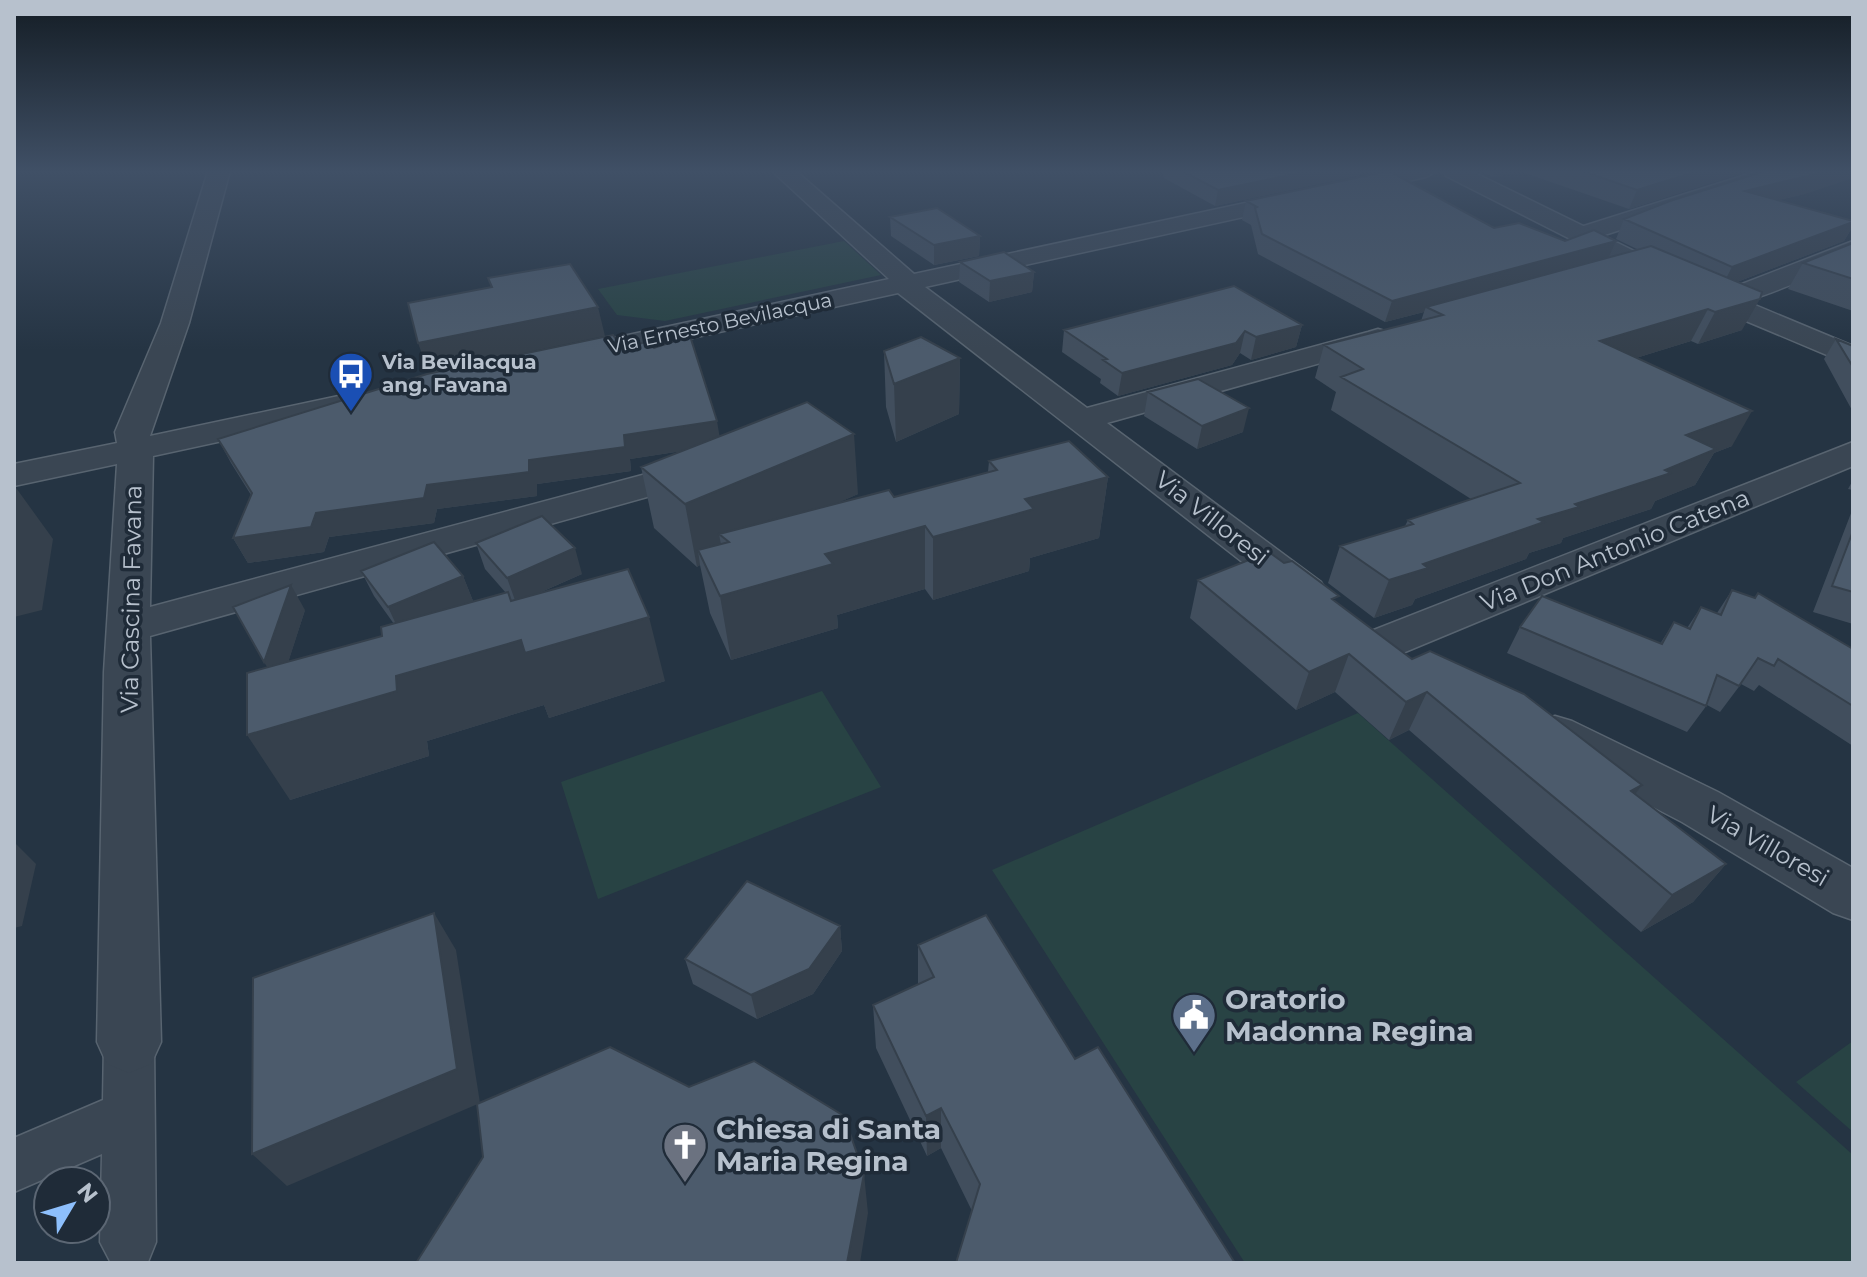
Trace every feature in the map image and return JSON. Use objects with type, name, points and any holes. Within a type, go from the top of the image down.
[{"type":"street","name":"Via Cascina Favana","points":[[129,1042],[126,863],[129,627],[136,450],[132,432],[175,323],[202,231]]},
{"type":"street","name":"Via Villoresi","points":[[851,231],[902,276],[903,284],[1084,419],[1354,628],[1428,672]]},
{"type":"street","name":"Via Ernesto Bevilacqua","points":[[536,363],[1150,231]]},
{"type":"street","points":[[1571,231],[1717,300],[1853,357]]},
{"type":"street","points":[[1580,235],[1594,231]]},
{"type":"street","points":[[1717,300],[1738,295],[1853,249]]},
{"type":"street","points":[[1602,273],[1638,264]]},
{"type":"street","points":[[1084,419],[1402,330]]},
{"type":"street","points":[[14,475],[385,396]]},
{"type":"street","name":"Via Don Antonio Catena","points":[[1354,628],[1853,453]]},
{"type":"street","points":[[129,627],[708,468]]},
{"type":"street","name":"Via Villoresi","points":[[1513,713],[1640,775],[1853,896]]},
{"type":"street","points":[[128,1242],[129,1042]]},
{"type":"street","points":[[14,1165],[128,1116]]},
{"type":"green space","points":[[844,241],[881,275],[665,321],[617,315],[598,289]]},
{"type":"green space","points":[[822,691],[881,787],[598,899],[561,782]]},
{"type":"green space","points":[[1358,713],[1853,1155],[1853,1263],[1245,1263],[992,870]]},
{"type":"green space","points":[[1853,1041],[1853,1132],[1796,1082]]},
{"type":"building","points":[[911,231],[972,231],[980,236],[934,245]]},
{"type":"building","points":[[1261,231],[1538,231],[1565,241],[1595,231],[1616,241],[1392,301],[1262,234]]},
{"type":"building","points":[[1650,231],[1830,231],[1732,267]]},
{"type":"building","points":[[1853,243],[1853,279],[1803,263]]},
{"type":"building","points":[[1651,246],[1762,292],[1760,299],[1715,312],[1708,309],[1600,341],[1752,411],[1686,435],[1716,449],[1665,470],[1671,473],[1575,504],[1579,507],[1538,519],[1544,522],[1423,564],[1428,568],[1389,580],[1340,546],[1413,524],[1408,520],[1520,483],[1341,377],[1363,369],[1324,345],[1443,315],[1426,307]]},
{"type":"building","points":[[1004,252],[1034,272],[990,281],[960,262]]},
{"type":"building","points":[[570,264],[598,307],[418,343],[408,303],[492,287],[488,278]]},
{"type":"building","points":[[1234,286],[1302,325],[1256,337],[1245,331],[1236,343],[1122,373],[1064,330]]},
{"type":"building","points":[[613,335],[623,349],[645,342],[654,348],[690,336],[717,421],[624,435],[625,447],[529,460],[529,472],[427,485],[424,498],[316,513],[311,527],[233,538],[252,493],[218,439],[427,374]]},
{"type":"building","points":[[921,337],[960,358],[894,384],[884,351]]},
{"type":"building","points":[[1836,339],[1853,346],[1853,367]]},
{"type":"building","points":[[1198,379],[1249,408],[1202,426],[1148,392]]},
{"type":"building","points":[[807,402],[854,434],[685,504],[641,467]]},
{"type":"building","points":[[1069,441],[1108,477],[1025,499],[1034,509],[933,537],[925,526],[825,554],[833,564],[720,596],[698,550],[729,542],[719,534],[889,490],[894,497],[997,470],[989,461]]},
{"type":"building","points":[[542,516],[575,548],[507,578],[476,543]]},
{"type":"building","points":[[1853,531],[1853,592],[1832,586]]},
{"type":"building","points":[[434,542],[463,576],[388,607],[361,571]]},
{"type":"building","points":[[1269,552],[1284,563],[1292,561],[1339,596],[1332,599],[1412,659],[1430,651],[1524,694],[1642,785],[1631,791],[1726,864],[1672,895],[1427,692],[1406,702],[1349,654],[1309,672],[1198,580]]},
{"type":"building","points":[[628,569],[649,617],[525,653],[521,640],[396,676],[397,691],[247,735],[247,673],[382,636],[381,627],[508,592],[511,601]]},
{"type":"building","points":[[291,585],[264,662],[233,607]]},
{"type":"building","points":[[1732,590],[1755,598],[1758,593],[1853,649],[1853,706],[1778,659],[1774,666],[1758,658],[1739,686],[1717,675],[1706,706],[1520,627],[1542,596],[1662,644],[1674,622],[1690,629],[1701,607],[1721,615]]},
{"type":"building","points":[[747,881],[840,926],[809,969],[751,995],[685,959]]},
{"type":"building","points":[[434,913],[457,1069],[252,1154],[253,978]]},
{"type":"building","points":[[986,915],[1075,1059],[1098,1047],[1235,1263],[956,1263],[980,1184],[941,1108],[926,1116],[873,1005],[934,977],[918,945]]},
{"type":"building","name":"Chiesa di Santa Maria Regina","points":[[610,1047],[689,1087],[754,1061],[844,1116],[864,1174],[847,1263],[416,1263],[483,1157],[477,1104]]},
{"type":"place","name":"Via Bevilacqua ang. Favana","points":[[351,413]]},
{"type":"place","name":"Oratorio Madonna Regina","points":[[1194,1054]]},
{"type":"place","name":"Chiesa di Santa Maria Regina","points":[[685,1184]]}]
